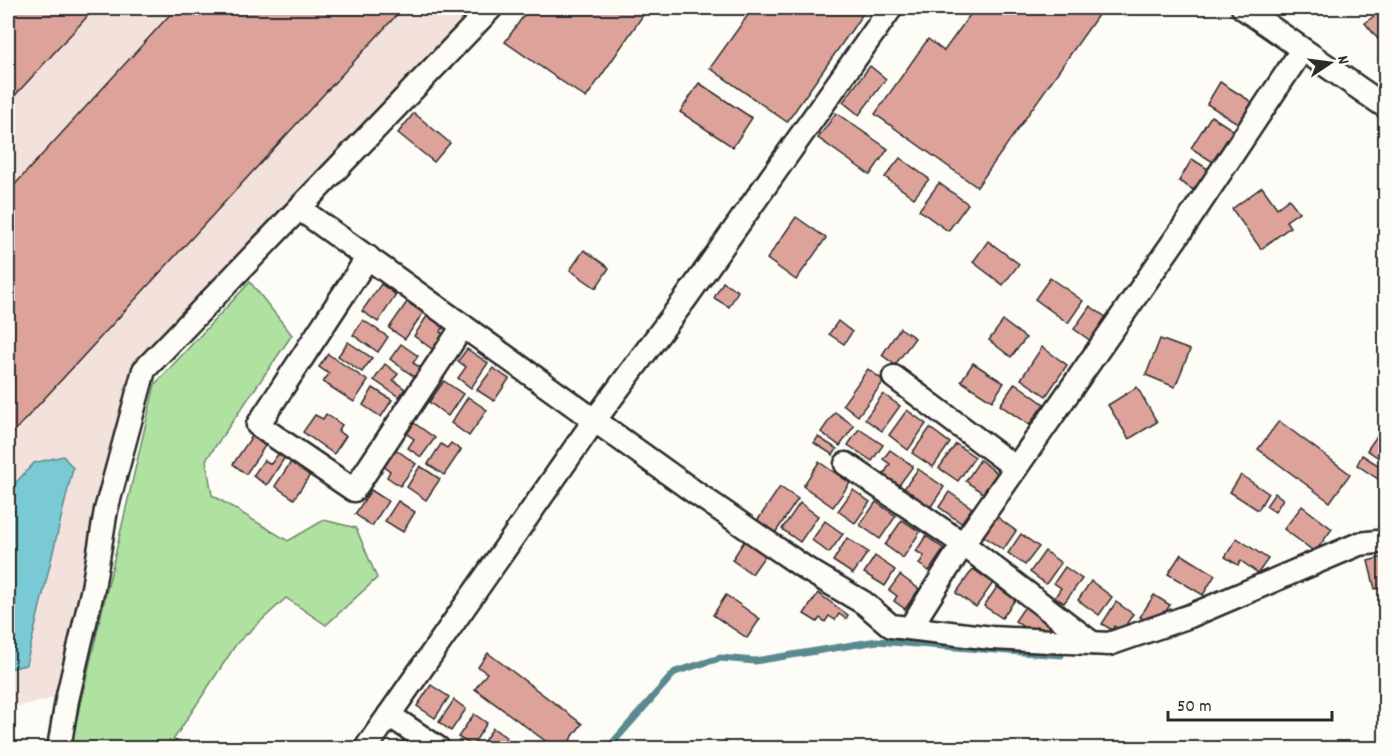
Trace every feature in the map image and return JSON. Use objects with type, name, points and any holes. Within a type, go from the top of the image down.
[{"type":"street","points":[[59,748],[67,700],[93,588],[106,510],[144,370],[491,8]]},
{"type":"street","points":[[366,748],[594,421],[686,298],[891,8]]},
{"type":"street","points":[[1242,8],[1386,107]]},
{"type":"street","points":[[910,628],[963,544],[1188,221],[1302,50]]},
{"type":"street","points":[[300,208],[594,421],[808,570],[864,603],[891,626],[992,638],[1109,644],[1180,620],[1359,544],[1386,541]]},
{"type":"street","points":[[368,257],[258,425],[354,490],[464,326]]},
{"type":"street","points":[[894,377],[1016,468]]},
{"type":"street","points":[[846,464],[963,544],[1092,643]]},
{"type":"street","points":[[389,715],[438,748]]},
{"type":"shaded area","points":[[8,8],[480,8],[130,374],[57,692],[54,697],[47,700],[8,708]]},
{"type":"green space","points":[[250,282],[292,335],[206,460],[212,495],[288,541],[324,520],[356,528],[377,578],[326,625],[286,598],[237,643],[168,748],[70,748],[155,384]]},
{"type":"water","points":[[63,456],[73,468],[26,665],[8,669],[8,491],[34,463]]},
{"type":"building","points":[[8,8],[95,8],[8,103]]},
{"type":"building","points":[[176,8],[403,8],[8,438],[8,192]]},
{"type":"building","points":[[529,8],[648,8],[586,98],[505,42]]},
{"type":"building","points":[[753,8],[867,8],[787,122],[710,68]]},
{"type":"building","points":[[975,8],[1103,8],[977,187],[875,114],[928,39],[944,51]]},
{"type":"building","points":[[1386,8],[1386,49],[1365,23]]},
{"type":"building","points":[[870,66],[886,79],[859,115],[843,102]]},
{"type":"building","points":[[1220,82],[1252,102],[1239,124],[1207,104]]},
{"type":"building","points":[[699,83],[752,118],[733,147],[680,112]]},
{"type":"building","points":[[414,113],[450,143],[434,162],[398,133]]},
{"type":"building","points":[[836,113],[888,149],[870,175],[818,138]]},
{"type":"building","points":[[1211,116],[1233,130],[1213,162],[1191,148]]},
{"type":"building","points":[[900,158],[929,179],[914,198],[885,177]]},
{"type":"building","points":[[1192,159],[1208,169],[1195,191],[1179,181]]},
{"type":"building","points":[[939,183],[968,204],[948,231],[919,210]]},
{"type":"building","points":[[1262,187],[1277,208],[1289,199],[1299,212],[1286,221],[1290,227],[1261,249],[1232,209]]},
{"type":"building","points":[[796,217],[826,238],[796,280],[767,259]]},
{"type":"building","points":[[988,241],[1019,264],[1003,285],[973,262]]},
{"type":"building","points":[[584,250],[609,268],[596,288],[570,270]]},
{"type":"building","points":[[1050,278],[1083,301],[1068,323],[1035,299]]},
{"type":"building","points":[[723,282],[738,291],[729,307],[714,298]]},
{"type":"building","points":[[381,284],[396,295],[378,322],[362,311]]},
{"type":"building","points":[[407,302],[423,313],[405,339],[389,328]]},
{"type":"building","points":[[1090,306],[1107,318],[1091,341],[1074,329]]},
{"type":"building","points":[[427,316],[444,327],[440,332],[446,336],[435,351],[414,336]]},
{"type":"building","points":[[363,320],[388,337],[378,352],[353,335]]},
{"type":"building","points":[[838,321],[852,332],[844,344],[829,334]]},
{"type":"building","points":[[1003,321],[1026,338],[1011,357],[989,340]]},
{"type":"building","points":[[900,328],[915,338],[895,365],[882,355]]},
{"type":"building","points":[[1160,339],[1190,350],[1175,387],[1146,375]]},
{"type":"building","points":[[348,342],[372,358],[362,372],[338,356]]},
{"type":"building","points":[[401,344],[418,356],[413,363],[423,369],[416,378],[390,359]]},
{"type":"building","points":[[1042,347],[1067,365],[1046,396],[1021,379]]},
{"type":"building","points":[[467,349],[488,363],[471,388],[458,378],[466,367],[458,361]]},
{"type":"building","points":[[328,354],[368,381],[354,402],[323,382],[329,374],[319,367]]},
{"type":"building","points":[[973,363],[1004,383],[992,401],[961,381]]},
{"type":"building","points":[[385,364],[398,374],[393,380],[405,389],[399,397],[374,380]]},
{"type":"building","points":[[493,368],[509,379],[494,401],[477,390]]},
{"type":"building","points":[[868,369],[884,381],[858,416],[843,404]]},
{"type":"building","points":[[444,381],[463,394],[448,416],[429,402]]},
{"type":"building","points":[[1015,383],[1044,404],[1029,425],[1000,405]]},
{"type":"building","points":[[1137,387],[1157,422],[1129,439],[1108,405]]},
{"type":"building","points":[[373,388],[392,400],[381,417],[363,405]]},
{"type":"building","points":[[883,394],[900,406],[882,431],[865,419]]},
{"type":"building","points":[[468,397],[487,410],[469,436],[451,423]]},
{"type":"building","points":[[907,410],[926,424],[908,450],[889,435]]},
{"type":"building","points":[[835,412],[854,426],[840,446],[821,432]]},
{"type":"building","points":[[326,414],[342,425],[338,431],[346,436],[334,454],[303,432],[315,415],[323,419]]},
{"type":"building","points":[[1279,421],[1350,474],[1330,502],[1258,449]]},
{"type":"building","points":[[414,423],[435,438],[421,457],[408,448],[414,439],[407,434]]},
{"type":"building","points":[[930,428],[950,443],[933,467],[912,453]]},
{"type":"building","points":[[859,429],[883,445],[872,461],[848,445]]},
{"type":"building","points":[[1382,429],[1386,431],[1386,448],[1379,458],[1367,450]]},
{"type":"building","points":[[252,436],[265,446],[246,474],[233,464]]},
{"type":"building","points":[[818,437],[837,449],[833,455],[814,443]]},
{"type":"building","points":[[451,443],[461,450],[444,475],[428,464],[441,444],[447,448]]},
{"type":"building","points":[[956,444],[975,457],[958,481],[939,468]]},
{"type":"building","points":[[394,448],[416,464],[400,486],[387,477],[390,471],[382,465]]},
{"type":"building","points":[[890,450],[913,466],[897,488],[882,477],[890,464],[883,459]]},
{"type":"building","points":[[279,453],[285,457],[267,485],[253,476],[264,460],[271,464]]},
{"type":"building","points":[[1362,455],[1386,470],[1384,483],[1357,465]]},
{"type":"building","points":[[980,460],[997,473],[983,493],[966,481]]},
{"type":"building","points":[[291,462],[310,475],[294,499],[275,486]]},
{"type":"building","points":[[819,462],[850,483],[833,507],[803,486]]},
{"type":"building","points":[[420,466],[440,479],[426,500],[407,487]]},
{"type":"building","points":[[918,469],[944,487],[930,508],[903,490]]},
{"type":"building","points":[[1241,475],[1268,493],[1258,510],[1230,492]]},
{"type":"building","points":[[780,487],[798,499],[773,536],[755,524]]},
{"type":"building","points":[[371,490],[388,501],[372,526],[355,514]]},
{"type":"building","points":[[853,490],[870,502],[855,523],[838,511]]},
{"type":"building","points":[[949,492],[972,508],[961,523],[939,507]]},
{"type":"building","points":[[1275,493],[1283,499],[1275,512],[1266,506]]},
{"type":"building","points":[[398,501],[415,512],[403,532],[385,521]]},
{"type":"building","points":[[876,502],[896,516],[880,539],[860,525]]},
{"type":"building","points":[[800,503],[818,516],[800,542],[782,529]]},
{"type":"building","points":[[1302,506],[1332,529],[1315,552],[1284,529]]},
{"type":"building","points":[[996,516],[1016,531],[1003,550],[982,535]]},
{"type":"building","points":[[902,520],[920,532],[903,558],[885,545]]},
{"type":"building","points":[[825,521],[843,534],[829,553],[812,540]]},
{"type":"building","points":[[1021,534],[1039,547],[1025,565],[1008,553]]},
{"type":"building","points":[[926,536],[944,549],[929,571],[919,564],[924,556],[916,551]]},
{"type":"building","points":[[847,538],[868,552],[853,574],[833,561]]},
{"type":"building","points":[[1237,538],[1268,559],[1258,573],[1241,561],[1238,565],[1225,557]]},
{"type":"building","points":[[745,540],[766,554],[752,574],[732,560]]},
{"type":"building","points":[[1045,551],[1061,563],[1046,584],[1030,572]]},
{"type":"building","points":[[1181,554],[1215,575],[1203,595],[1168,574]]},
{"type":"building","points":[[875,556],[895,570],[885,586],[864,573]]},
{"type":"building","points":[[1386,556],[1386,587],[1375,589],[1368,561]]},
{"type":"building","points":[[1065,567],[1082,579],[1064,603],[1055,597],[1061,588],[1054,583]]},
{"type":"building","points":[[973,569],[993,583],[976,607],[956,593]]},
{"type":"building","points":[[900,575],[919,589],[905,609],[894,601],[897,596],[889,590]]},
{"type":"building","points":[[1091,581],[1112,597],[1099,615],[1078,600]]},
{"type":"building","points":[[997,587],[1015,600],[1002,618],[984,606]]},
{"type":"building","points":[[818,593],[848,615],[846,619],[839,614],[835,620],[829,616],[825,622],[820,618],[817,622],[804,614]]},
{"type":"building","points":[[726,595],[760,619],[747,638],[713,615]]},
{"type":"building","points":[[1154,595],[1170,605],[1161,619],[1155,615],[1150,623],[1140,617]]},
{"type":"building","points":[[1116,602],[1133,614],[1122,631],[1114,626],[1112,630],[1102,624]]},
{"type":"building","points":[[1026,605],[1056,626],[1050,635],[1037,626],[1032,633],[1015,621]]},
{"type":"building","points":[[488,653],[582,724],[564,748],[555,748],[475,689],[487,673],[478,667]]},
{"type":"building","points":[[431,685],[449,697],[435,718],[417,706]]},
{"type":"building","points":[[454,700],[466,709],[451,731],[439,722]]},
{"type":"building","points":[[474,714],[487,723],[472,746],[458,737]]},
{"type":"building","points":[[493,728],[507,738],[499,748],[479,748]]},
{"type":"building","points":[[404,740],[415,748],[397,748]]},
{"type":"building","points":[[513,741],[524,748],[508,748]]},
{"type":"waterway","points":[[608,748],[675,672],[720,658],[755,661],[877,641],[1061,655]]}]
